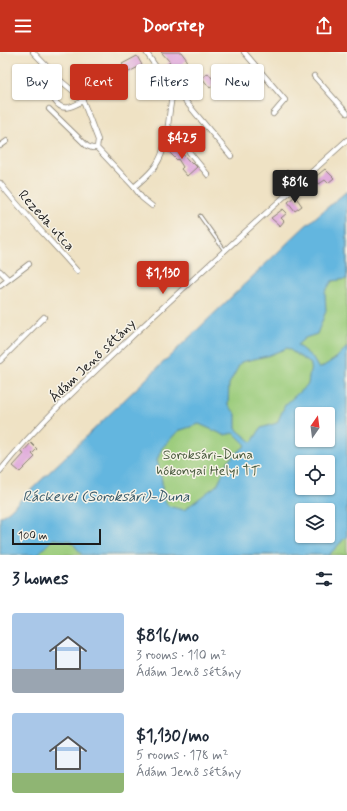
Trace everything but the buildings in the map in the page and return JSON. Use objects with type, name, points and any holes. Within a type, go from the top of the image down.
[{"type":"street","points":[[33,52],[45,64]]},
{"type":"street","points":[[146,52],[152,64]]},
{"type":"street","points":[[244,52],[285,100],[273,114]]},
{"type":"street","points":[[314,76],[347,113]]},
{"type":"street","points":[[62,82],[78,95],[82,101],[98,140],[97,148]]},
{"type":"street","points":[[55,100],[56,104],[63,108],[67,108],[82,101]]},
{"type":"street","points":[[134,187],[149,174],[160,159],[168,126],[172,100]]},
{"type":"street","points":[[184,100],[231,156]]},
{"type":"street","points":[[49,109],[87,146],[97,148],[134,187],[142,198],[152,206]]},
{"type":"street","points":[[168,126],[208,175]]},
{"type":"street","name":"Ádám Jenő sétány","points":[[0,471],[17,450],[77,389],[176,294],[347,140]]},
{"type":"street","points":[[0,146],[7,141]]},
{"type":"street","name":"Rezeda utca","points":[[0,183],[77,272]]},
{"type":"street","points":[[0,286],[29,264]]},
{"type":"street","points":[[0,271],[8,279]]},
{"type":"street","points":[[0,361],[44,317]]},
{"type":"lane","points":[[200,216],[225,251]]},
{"type":"green space","name":"Ráckevei (Soroksári)-Duna","points":[[347,207],[347,555],[0,555],[9,511]]},
{"type":"water","name":"Ráckevei (Soroksári)-Duna","points":[[347,191],[347,279],[332,281],[325,292],[326,311],[317,334],[305,338],[297,345],[312,357],[319,369],[336,358],[347,347],[347,536],[329,555],[82,555],[71,541],[53,539],[37,555],[0,555],[0,517],[9,511],[304,227]],"holes":[[[287,348],[311,364],[308,384],[285,405],[277,423],[261,428],[252,442],[236,429],[236,414],[228,405],[229,384],[241,362],[267,356]],[[199,424],[224,435],[234,433],[246,445],[229,460],[217,485],[184,510],[168,506],[162,497],[162,481],[157,460],[162,448],[178,431]]]},
{"type":"park label","name":"Soroksári-Duna hókonyai Helyi TT","points":[[208,462]]}]
